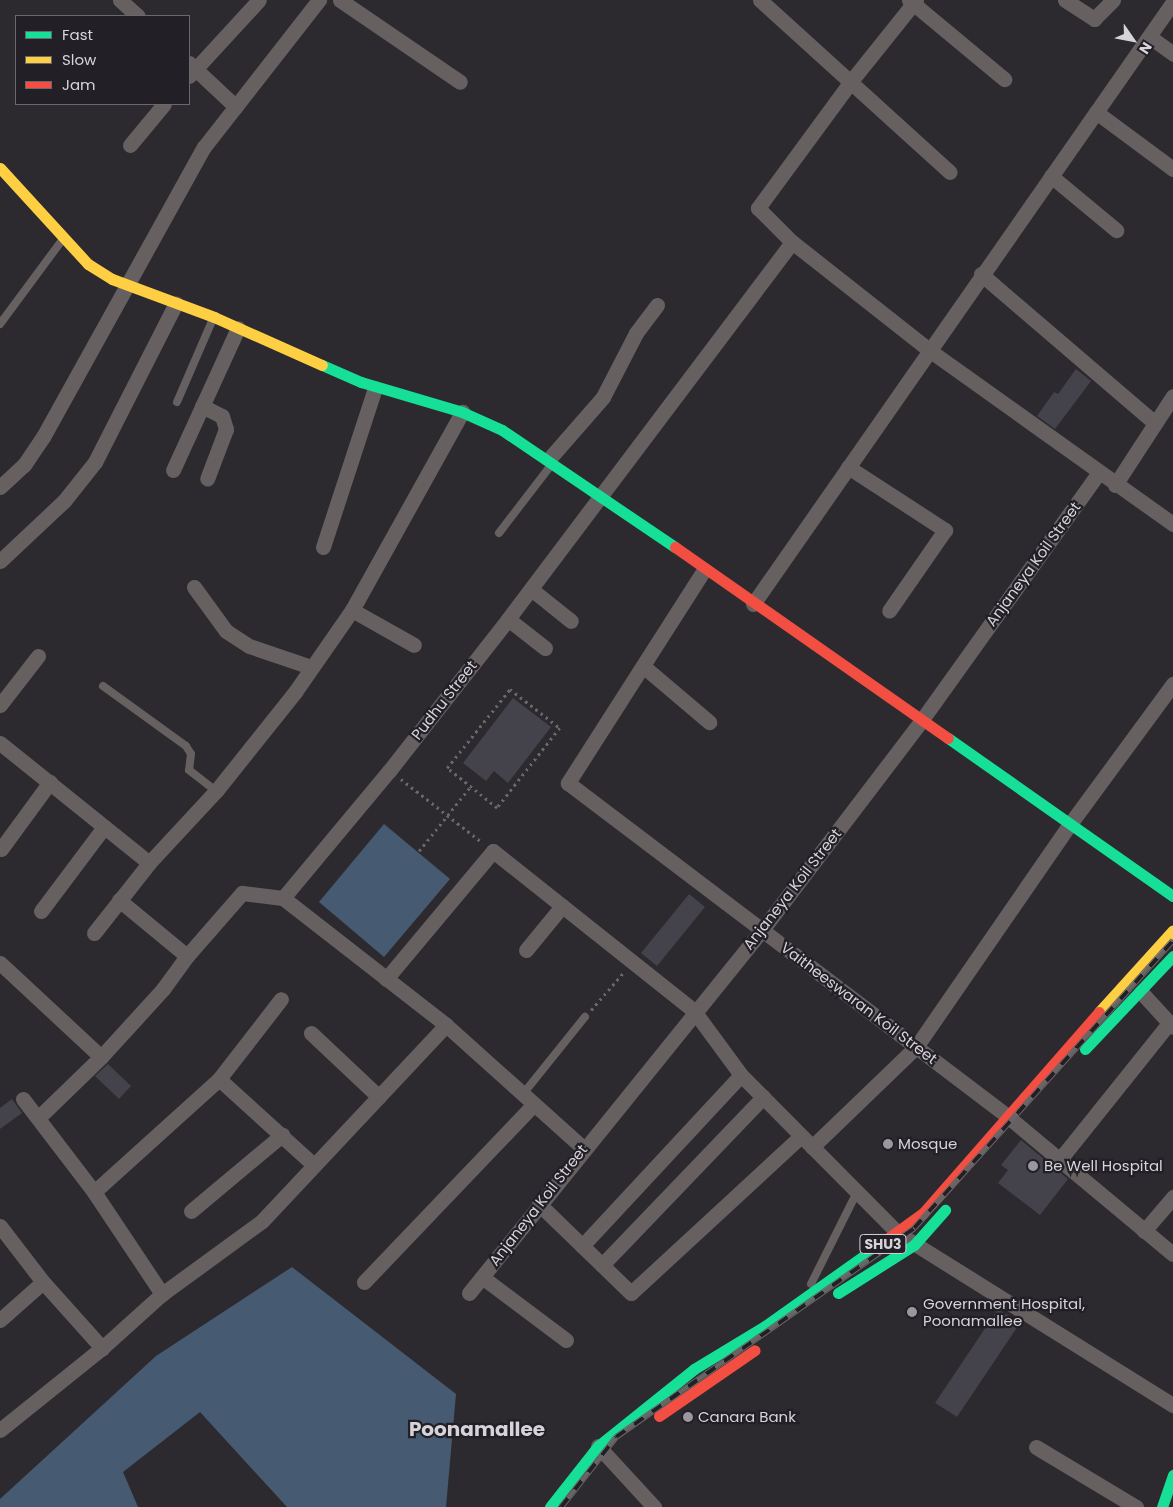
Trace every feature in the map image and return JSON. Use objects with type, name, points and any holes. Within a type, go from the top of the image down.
[{"type":"street","points":[[120,0],[137,15]]},
{"type":"street","points":[[236,107],[191,70],[259,0]]},
{"type":"street","points":[[0,487],[24,464],[43,437],[128,287],[204,147],[320,0]]},
{"type":"street","points":[[340,0],[460,82]]},
{"type":"street","points":[[760,0],[852,80],[950,172]]},
{"type":"street","points":[[1065,0],[1094,19],[1113,0]]},
{"type":"street","points":[[1004,79],[913,1],[758,208],[792,242],[929,350],[1099,472],[1115,486],[1173,524]]},
{"type":"street","points":[[753,604],[981,274],[1173,2]]},
{"type":"street","points":[[1150,37],[1173,54]]},
{"type":"street","points":[[130,145],[163,105]]},
{"type":"street","points":[[1096,112],[1173,169]]},
{"type":"street","points":[[0,168],[88,264],[128,287],[214,317],[375,388],[462,412],[502,430],[551,461],[600,498],[1173,896]]},
{"type":"street","points":[[1051,176],[1116,230]]},
{"type":"street","name":"Pudhu Street","points":[[283,898],[389,771],[508,619],[792,242]]},
{"type":"street","points":[[981,274],[1156,423]]},
{"type":"street","points":[[0,561],[64,501],[95,462],[176,303]]},
{"type":"street","points":[[551,461],[602,397],[636,333],[657,305]]},
{"type":"street","points":[[174,470],[238,328]]},
{"type":"street","points":[[323,547],[375,388]]},
{"type":"street","points":[[1115,486],[1173,396]]},
{"type":"street","points":[[202,406],[222,416],[226,429],[207,479]]},
{"type":"street","points":[[94,933],[149,863],[216,791],[352,610],[462,412]]},
{"type":"street","points":[[848,466],[945,530],[889,611]]},
{"type":"street","name":"Anjaneya Koil Street","points":[[469,1293],[583,1148],[762,930],[921,721],[1099,472]]},
{"type":"street","points":[[704,570],[643,666],[709,722]]},
{"type":"street","points":[[194,588],[226,631],[250,646],[311,667]]},
{"type":"street","points":[[531,589],[570,621]]},
{"type":"street","points":[[352,610],[414,645]]},
{"type":"street","points":[[508,619],[545,648]]},
{"type":"street","points":[[0,705],[38,656]]},
{"type":"street","name":"Vaitheeswaran Koil Street","points":[[643,666],[568,783],[1006,1115],[1061,1158],[1173,1254]]},
{"type":"street","points":[[812,1147],[916,1047],[1070,824],[1173,684]]},
{"type":"street","points":[[0,743],[149,863]]},
{"type":"street","points":[[1,849],[50,782]]},
{"type":"street","points":[[41,911],[104,827]]},
{"type":"street","points":[[386,979],[493,852],[694,1011],[741,1075],[898,1234],[1173,1405]]},
{"type":"street","points":[[38,1118],[102,1057],[163,989],[187,956],[242,893],[283,898],[446,1025],[583,1148]]},
{"type":"street","points":[[119,900],[187,956]]},
{"type":"street","points":[[526,950],[562,906]]},
{"type":"street","name":"SHU3","points":[[550,1507],[607,1450],[694,1369],[765,1326],[898,1234],[924,1213],[1006,1115],[1173,930]]},
{"type":"street","points":[[1077,1059],[1173,956]]},
{"type":"street","points":[[0,963],[102,1057]]},
{"type":"street","points":[[1061,1158],[1171,1025],[1140,992]]},
{"type":"street","points":[[94,1192],[219,1080],[281,999]]},
{"type":"street","points":[[0,1430],[102,1348],[162,1294],[262,1222],[446,1025]]},
{"type":"street","points":[[311,1033],[379,1097]]},
{"type":"street","points":[[582,1246],[741,1075]]},
{"type":"street","points":[[219,1080],[314,1165]]},
{"type":"street","points":[[602,1265],[763,1097]]},
{"type":"street","points":[[23,1099],[94,1192],[162,1294]]},
{"type":"street","points":[[364,1282],[528,1099]]},
{"type":"street","points":[[191,1211],[282,1135]]},
{"type":"street","points":[[539,1204],[631,1293],[801,1136]]},
{"type":"street","points":[[1144,1231],[1173,1197]]},
{"type":"street","name":"SHU3","points":[[827,1300],[914,1245],[953,1201]]},
{"type":"street","points":[[0,1226],[43,1282],[102,1348]]},
{"type":"street","points":[[482,1277],[566,1340]]},
{"type":"street","points":[[0,1320],[43,1282]]},
{"type":"street","points":[[652,1421],[765,1343]]},
{"type":"street","points":[[1036,1447],[1136,1507]]},
{"type":"street","points":[[607,1450],[654,1507]]},
{"type":"street","name":"SHU3","points":[[598,1468],[607,1450]]},
{"type":"street","points":[[1162,1507],[1173,1475]]},
{"type":"lane","points":[[0,324],[64,239]]},
{"type":"lane","points":[[176,402],[214,317]]},
{"type":"lane","points":[[499,533],[551,461]]},
{"type":"lane","points":[[103,686],[186,746],[191,754],[189,770],[216,791]]},
{"type":"lane","points":[[528,1099],[585,1017]]},
{"type":"lane","points":[[804,1298],[857,1192]]},
{"type":"path","points":[[510,689],[560,728],[497,808],[470,787],[447,768],[510,689]]},
{"type":"path","points":[[410,786],[493,852]]},
{"type":"path","points":[[419,851],[470,787]]},
{"type":"path","points":[[585,1017],[632,962]]},
{"type":"water","points":[[384,824],[450,879],[384,957],[319,902]]},
{"type":"water","points":[[292,1267],[456,1394],[446,1507],[287,1507],[200,1412],[123,1472],[138,1507],[0,1507],[0,1499],[156,1356]]},
{"type":"building","points":[[1076,369],[1091,381],[1055,429],[1037,416],[1054,392],[1058,394]]},
{"type":"building","points":[[513,698],[551,727],[508,783],[494,771],[486,781],[463,763]]},
{"type":"building","points":[[689,894],[705,907],[657,966],[641,953]]},
{"type":"building","points":[[108,1064],[131,1086],[119,1099],[95,1076]]},
{"type":"building","points":[[12,1099],[22,1113],[0,1129],[0,1108]]},
{"type":"building","points":[[1021,1140],[1068,1179],[1040,1215],[998,1183],[1008,1170],[1001,1165]]},
{"type":"building","points":[[998,1309],[1020,1323],[957,1417],[935,1403]]},
{"type":"railway","points":[[561,1507],[616,1437],[914,1228],[1173,940]]},
{"type":"traffic: fast","points":[[322,365],[361,382],[462,412],[502,430],[675,547]]},
{"type":"traffic: fast","points":[[948,738],[1173,896]]},
{"type":"traffic: fast","points":[[1085,1049],[1173,956]]},
{"type":"traffic: fast","points":[[838,1293],[914,1245],[945,1210]]},
{"type":"traffic: fast","points":[[550,1507],[598,1446],[694,1369],[765,1326],[876,1247]]},
{"type":"traffic: fast","points":[[1162,1507],[1173,1475]]},
{"type":"traffic: slow","points":[[0,168],[88,264],[112,279],[214,317],[322,365]]},
{"type":"traffic: slow","points":[[1099,1012],[1173,930]]},
{"type":"traffic: jam","points":[[675,547],[948,738]]},
{"type":"traffic: jam","points":[[876,1247],[923,1213],[1099,1012]]},
{"type":"traffic: jam","points":[[659,1416],[755,1350]]},
{"type":"place","name":"Mosque","points":[[888,1144]]},
{"type":"place","name":"Be Well Hospital","points":[[1033,1166]]},
{"type":"place","name":"Government Hospital, Poonamallee","points":[[912,1312]]},
{"type":"place","name":"Canara Bank","points":[[688,1417]]},
{"type":"district","name":"Poonamallee","points":[[477,1429]]}]
